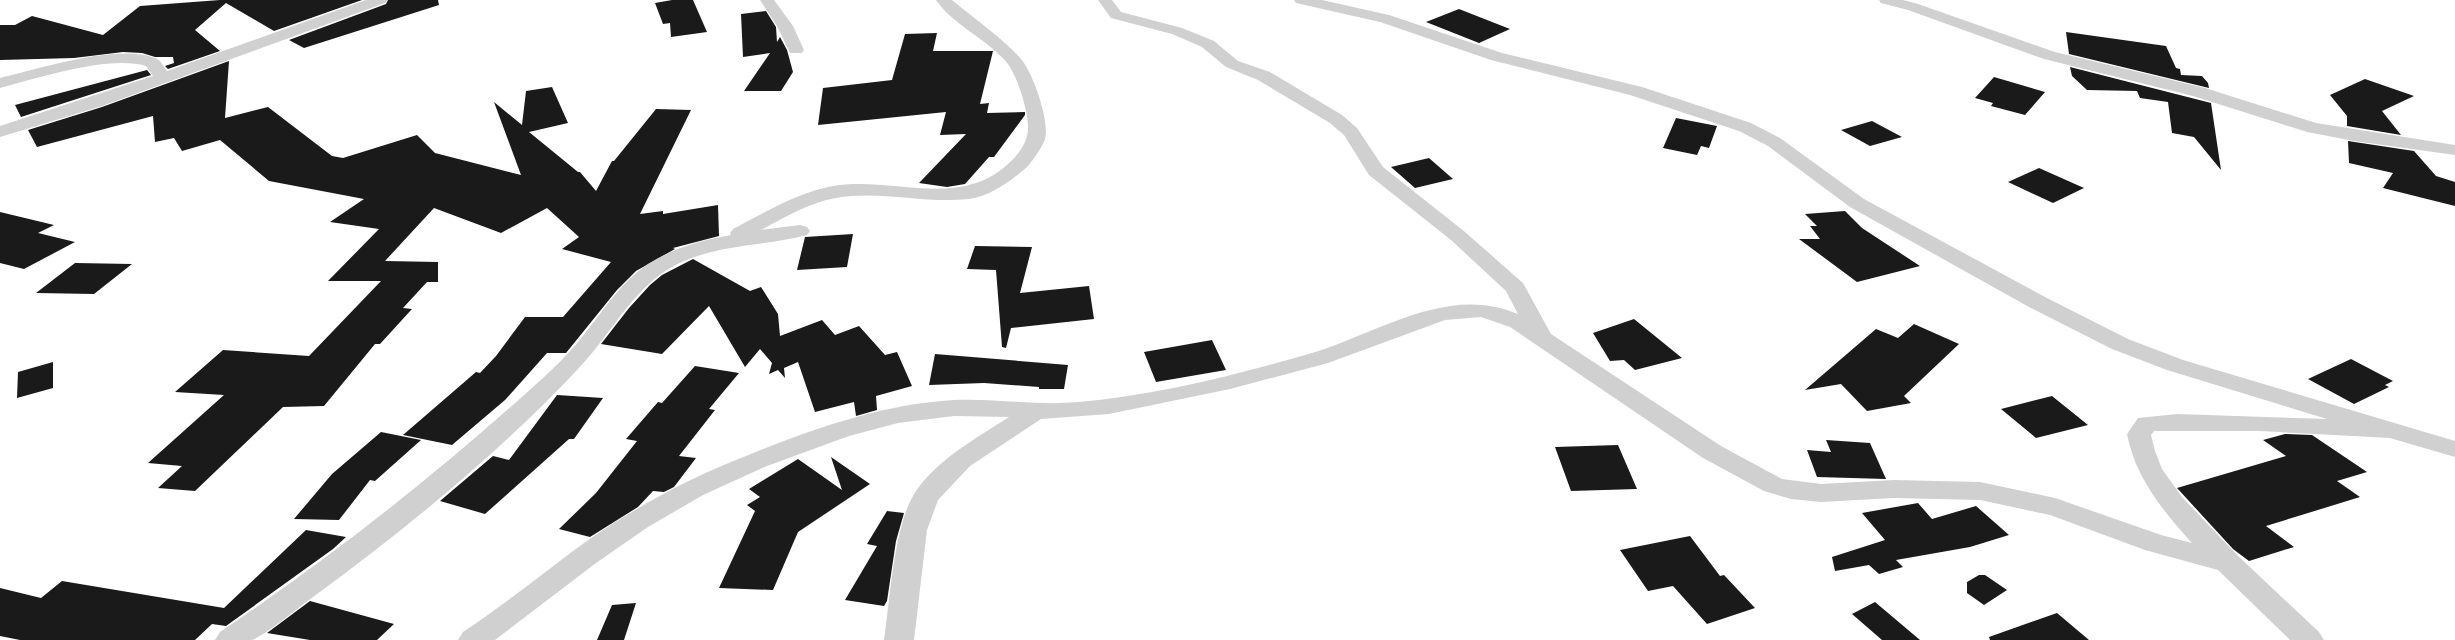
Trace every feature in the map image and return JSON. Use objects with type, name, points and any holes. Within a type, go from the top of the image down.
[{"type":"street","points":[[0,132],[163,78],[380,0]]},
{"type":"street","points":[[767,0],[785,26],[796,50]]},
{"type":"street","points":[[708,248],[819,196],[833,192],[867,190],[932,194],[970,193],[1003,179],[1024,159],[1036,139],[1037,120],[1028,90],[1015,62],[943,0]]},
{"type":"street","points":[[1106,0],[1107,5],[1116,15],[1177,31],[1208,44],[1232,64],[1264,76],[1336,119],[1351,132],[1376,171],[1458,236],[1515,288],[1541,336]]},
{"type":"street","points":[[1301,0],[1384,18],[1497,57],[1636,91],[1744,127],[1774,142],[1857,203],[2037,302],[2120,344],[2175,365],[2455,449]]},
{"type":"street","points":[[1886,0],[1913,7],[2050,56],[2199,92],[2313,128],[2354,136],[2455,150]]},
{"type":"street","points":[[0,83],[102,61],[135,59],[153,64],[163,78]]},
{"type":"street","points":[[230,640],[284,604],[464,462],[541,393],[585,348],[625,297],[654,270],[687,254],[736,240],[800,230]]},
{"type":"street","points":[[473,640],[624,530],[665,504],[730,472],[817,439],[894,418],[950,408],[1034,412],[1074,411],[1197,391],[1323,357],[1446,312],[1480,309],[1496,312],[1518,322],[1712,452],[1773,485],[1791,490],[1821,493],[1894,489],[1980,491],[2055,507],[2155,543],[2227,562]]},
{"type":"street","points":[[899,640],[914,530],[926,496],[961,460],[1034,412]]},
{"type":"street","points":[[2309,640],[2227,562],[2192,525],[2160,486],[2146,461],[2140,446],[2139,434],[2147,424],[2177,422],[2259,423],[2393,430]]},
{"type":"building","points":[[220,0],[362,0],[274,31],[226,3],[195,30],[220,51],[168,69],[165,66],[174,63],[173,57],[155,57],[142,53],[123,52],[74,58],[0,60],[0,25],[15,25],[32,16],[103,35],[140,6]]},
{"type":"building","points":[[388,0],[438,0],[439,5],[304,48],[289,40],[386,4]]},
{"type":"building","points":[[672,0],[693,0],[707,32],[671,37],[670,23],[663,24],[655,3]]},
{"type":"building","points":[[1459,9],[1510,29],[1479,43],[1426,22]]},
{"type":"building","points":[[766,11],[776,27],[777,42],[780,37],[787,50],[793,72],[781,91],[744,91],[770,53],[743,57],[741,14]]},
{"type":"building","points":[[2066,32],[2166,46],[2176,68],[2180,69],[2181,75],[2202,76],[2208,83],[2209,88],[2069,54]]},
{"type":"building","points":[[937,33],[933,51],[993,51],[980,104],[989,103],[987,113],[1025,112],[1025,115],[994,157],[989,157],[965,184],[947,187],[919,183],[966,134],[940,135],[946,112],[818,125],[823,88],[892,80],[905,34]]},
{"type":"building","points":[[229,61],[225,118],[268,107],[332,156],[343,158],[417,135],[435,153],[521,175],[494,102],[522,125],[526,91],[552,87],[568,123],[529,132],[578,172],[580,172],[596,191],[612,161],[614,161],[656,109],[691,110],[640,214],[663,211],[663,214],[718,205],[719,236],[673,248],[675,249],[636,271],[617,290],[566,353],[547,353],[505,400],[452,445],[403,435],[476,372],[480,373],[496,356],[525,317],[563,317],[611,262],[562,249],[579,237],[547,208],[501,233],[434,208],[385,261],[438,262],[438,282],[427,282],[403,308],[412,309],[380,344],[375,344],[324,406],[283,407],[195,491],[158,488],[182,466],[148,463],[224,395],[175,392],[223,350],[309,356],[381,281],[328,281],[379,229],[330,222],[364,199],[269,181],[220,140],[182,151],[174,138],[155,142],[153,116],[37,147],[28,130],[102,107]]},
{"type":"building","points":[[2070,67],[2211,103],[2221,170],[2194,137],[2172,133],[2168,102],[2140,98],[2137,91],[2087,90],[2072,76]]},
{"type":"building","points":[[147,70],[151,75],[21,117],[15,105]]},
{"type":"building","points":[[1994,77],[2045,92],[2025,115],[1991,106],[1993,103],[1975,98]]},
{"type":"building","points":[[2365,79],[2414,96],[2382,111],[2401,135],[2347,126],[2347,116],[2330,95]]},
{"type":"building","points":[[1676,118],[1717,126],[1709,148],[1701,146],[1697,155],[1663,148]]},
{"type":"building","points":[[1872,121],[1902,137],[1870,146],[1841,130]]},
{"type":"building","points":[[2348,141],[2414,151],[2436,176],[2455,182],[2455,206],[2383,188],[2393,173],[2349,163]]},
{"type":"building","points":[[1429,158],[1453,179],[1415,188],[1391,167]]},
{"type":"building","points":[[2039,168],[2084,188],[2053,203],[2008,182]]},
{"type":"building","points":[[1845,211],[1862,228],[1920,266],[1857,282],[1799,239],[1820,239],[1810,226],[1817,226],[1805,214]]},
{"type":"building","points":[[0,212],[54,225],[38,233],[75,242],[24,269],[0,263]]},
{"type":"building","points":[[853,234],[847,267],[797,270],[805,237]]},
{"type":"building","points":[[975,246],[1032,247],[1020,293],[1089,286],[1094,319],[1011,328],[1006,348],[1002,347],[996,270],[967,269]]},
{"type":"building","points":[[693,259],[750,291],[761,287],[778,314],[780,336],[822,320],[835,335],[859,326],[885,355],[897,352],[912,386],[876,396],[877,410],[856,416],[854,402],[815,412],[798,362],[784,368],[785,378],[778,370],[769,374],[772,363],[760,349],[745,367],[709,306],[662,354],[601,344],[629,308],[650,285],[662,275]]},
{"type":"building","points":[[75,263],[132,264],[94,294],[36,293]]},
{"type":"building","points":[[1634,319],[1682,358],[1635,370],[1624,360],[1610,361],[1593,333]]},
{"type":"building","points":[[1914,324],[1959,344],[1904,396],[1911,403],[1867,411],[1841,384],[1805,390],[1876,329],[1898,338]]},
{"type":"building","points":[[1212,340],[1226,370],[1156,382],[1144,352]]},
{"type":"building","points":[[935,354],[1068,365],[1064,389],[1039,389],[1039,387],[984,383],[929,385]]},
{"type":"building","points":[[2351,359],[2393,381],[2385,385],[2389,387],[2354,404],[2308,379]]},
{"type":"building","points":[[53,362],[53,388],[17,398],[18,372]]},
{"type":"building","points":[[695,366],[739,373],[709,409],[715,410],[679,456],[696,458],[674,487],[664,492],[653,491],[638,507],[590,537],[559,529],[596,493],[637,441],[626,439],[658,402],[662,403]]},
{"type":"building","points":[[557,395],[603,398],[574,439],[569,439],[485,514],[440,501],[493,456],[509,460]]},
{"type":"building","points":[[2052,396],[2088,425],[2036,438],[2001,409]]},
{"type":"building","points":[[381,432],[421,440],[375,481],[370,480],[339,520],[294,519],[332,474]]},
{"type":"building","points":[[2285,434],[2312,435],[2367,472],[2337,481],[2360,497],[2266,526],[2294,547],[2249,561],[2233,549],[2177,488],[2286,456],[2263,440]]},
{"type":"building","points":[[1826,440],[1870,443],[1886,479],[1817,477],[1807,450],[1831,452]]},
{"type":"building","points":[[1618,445],[1637,489],[1571,491],[1555,447]]},
{"type":"building","points":[[831,457],[870,484],[798,532],[773,590],[719,588],[755,511],[747,505],[760,497],[749,489],[798,459],[842,490]]},
{"type":"building","points":[[1918,503],[1932,519],[1976,506],[2009,535],[1970,547],[1896,560],[1903,567],[1879,574],[1869,565],[1835,571],[1832,557],[1885,540],[1862,513]]},
{"type":"building","points":[[887,511],[904,513],[896,541],[887,601],[884,606],[845,600],[877,546],[867,544]]},
{"type":"building","points":[[306,530],[346,537],[333,549],[226,626],[212,624],[195,640],[20,640],[0,636],[0,588],[41,598],[62,581],[224,608]]},
{"type":"building","points":[[1690,536],[1720,576],[1724,575],[1755,608],[1707,624],[1673,586],[1648,591],[1620,550]]},
{"type":"building","points":[[1979,575],[1985,575],[2007,590],[1984,605],[1967,593],[1967,582]]},
{"type":"building","points":[[310,601],[394,624],[377,640],[310,640],[267,633]]},
{"type":"building","points":[[1875,602],[1920,640],[1882,640],[1852,614]]},
{"type":"building","points":[[636,603],[624,640],[597,640],[612,605]]},
{"type":"building","points":[[2057,613],[2089,640],[1990,640],[1989,637]]}]
